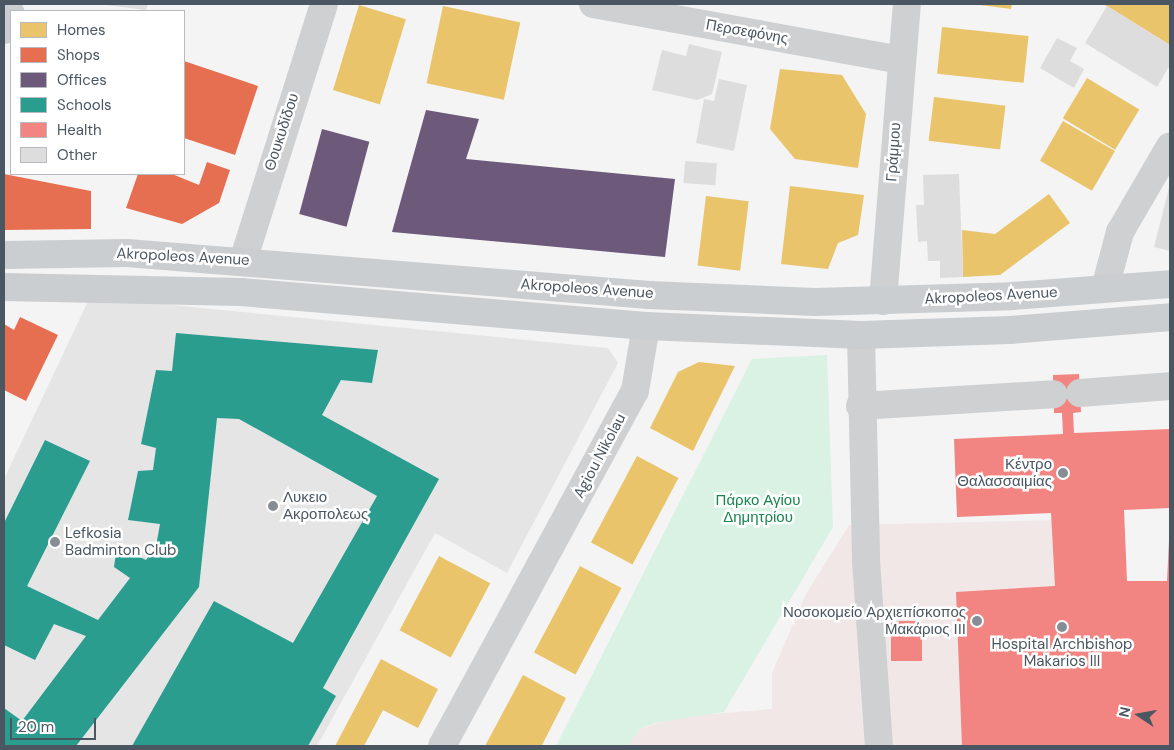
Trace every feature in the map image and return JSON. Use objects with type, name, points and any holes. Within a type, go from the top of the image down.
[{"type":"main road","points":[[4,30],[10,16]]},
{"type":"main road","name":"Akropoleos Avenue","points":[[4,255],[128,253],[243,260],[649,294],[883,301],[1170,284]]},
{"type":"main road","name":"Akropoleos Avenue","points":[[4,287],[241,292],[646,326],[861,335],[1010,330],[1170,317]]},
{"type":"street","name":"Θουκυδίδου","points":[[243,260],[324,4]]},
{"type":"street","name":"Περσεφόνης","points":[[593,4],[664,10],[902,60]]},
{"type":"street","name":"Γράμμου","points":[[883,301],[907,4]]},
{"type":"street","points":[[1105,288],[1120,232],[1170,146]]},
{"type":"street","name":"Agiou Nikolau","points":[[442,746],[525,574],[635,391],[646,326]]},
{"type":"street","points":[[861,335],[860,406],[879,746]]},
{"type":"street","points":[[1080,393],[1170,386]]},
{"type":"street","points":[[860,406],[1054,394]]},
{"type":"shaded area","name":"Λυκειο Ακροπολεως","points":[[90,297],[608,348],[618,363],[507,573],[435,533],[317,746],[4,746],[4,479]]},
{"type":"shaded area","name":"Νοσοκομείο Αρχιεπίσκοπος Μακάριος ΙΙΙ","points":[[1061,520],[1067,600],[1157,598],[1164,746],[628,746],[640,729],[675,717],[772,709],[772,673],[806,594],[849,525]]},
{"type":"green space","name":"Πάρκο Αγίου Δημητρίου","points":[[827,355],[833,527],[724,712],[655,723],[640,729],[628,746],[556,746],[752,359]]},
{"type":"building: Homes","points":[[972,4],[1012,4],[1011,9]]},
{"type":"building: Homes","points":[[1103,4],[1170,4],[1170,45],[1107,6]]},
{"type":"building: Homes","points":[[359,5],[406,19],[380,104],[333,90]]},
{"type":"building: Homes","points":[[443,6],[520,22],[504,100],[427,83]]},
{"type":"building: Homes","points":[[942,27],[1029,36],[1024,83],[937,74]]},
{"type":"building: Homes","points":[[780,69],[842,75],[866,114],[858,168],[795,159],[770,129]]},
{"type":"building: Homes","points":[[1087,78],[1139,109],[1115,150],[1063,118]]},
{"type":"building: Homes","points":[[934,97],[1005,106],[1000,149],[929,141]]},
{"type":"building: Homes","points":[[1063,121],[1115,151],[1092,191],[1040,161]]},
{"type":"building: Homes","points":[[790,186],[864,195],[858,235],[838,243],[828,269],[781,264]]},
{"type":"building: Homes","points":[[1049,194],[1070,223],[1000,275],[963,277],[962,230],[995,234]]},
{"type":"building: Homes","points":[[706,196],[749,201],[740,271],[697,265]]},
{"type":"building: Homes","points":[[699,362],[735,366],[693,451],[650,428],[678,372]]},
{"type":"building: Homes","points":[[637,456],[678,478],[632,565],[591,543]]},
{"type":"building: Homes","points":[[439,556],[490,583],[451,657],[400,630]]},
{"type":"building: Homes","points":[[580,566],[621,588],[575,675],[534,653]]},
{"type":"building: Homes","points":[[381,659],[438,689],[418,728],[383,710],[364,746],[335,746]]},
{"type":"building: Homes","points":[[523,675],[566,698],[542,745],[485,746]]},
{"type":"building: Shops","points":[[185,61],[258,86],[235,155],[185,138]]},
{"type":"building: Shops","points":[[207,162],[230,170],[219,203],[182,224],[126,208],[138,175],[174,175],[199,185]]},
{"type":"building: Shops","points":[[4,174],[91,191],[91,229],[4,230]]},
{"type":"building: Shops","points":[[20,317],[58,335],[26,401],[4,390],[4,324],[14,330]]},
{"type":"building: Offices","points":[[426,110],[479,119],[466,159],[675,179],[665,257],[392,232]]},
{"type":"building: Offices","points":[[322,129],[369,142],[347,227],[299,214]]},
{"type":"building: Schools","points":[[176,333],[378,350],[372,383],[341,380],[322,415],[439,479],[323,688],[336,696],[308,746],[132,746],[214,601],[293,643],[377,496],[239,419],[217,418],[199,587],[76,746],[4,746],[4,708],[22,721],[86,636],[54,624],[35,660],[4,645],[4,523],[45,440],[90,461],[27,586],[98,620],[130,578],[114,567],[117,546],[146,560],[156,546],[160,524],[128,520],[138,471],[153,470],[156,448],[141,444],[156,370],[172,371]]},
{"type":"building: Health","name":"Hospital Archbishop Makarios III","points":[[1079,374],[1081,412],[1073,413],[1074,433],[1170,429],[1170,508],[1124,510],[1127,581],[1167,581],[1170,520],[1170,746],[962,746],[956,592],[1055,586],[1051,513],[957,517],[954,439],[1063,434],[1062,413],[1054,413],[1053,375]]},
{"type":"building: Health","points":[[891,621],[922,621],[922,661],[891,661]]},
{"type":"building: Other","points":[[98,4],[148,4],[146,10]]},
{"type":"building: Other","points":[[1107,6],[1170,45],[1170,65],[1157,87],[1085,43]]},
{"type":"building: Other","points":[[1057,38],[1077,48],[1070,61],[1084,69],[1074,88],[1040,68]]},
{"type":"building: Other","points":[[689,44],[722,52],[712,94],[697,100],[652,90],[662,50],[686,56]]},
{"type":"building: Other","points":[[719,79],[747,85],[734,151],[696,143],[704,99],[714,101]]},
{"type":"building: Other","points":[[685,161],[717,163],[715,185],[683,183]]},
{"type":"building: Other","points":[[959,174],[963,277],[940,278],[940,261],[928,261],[927,241],[918,242],[916,205],[924,205],[923,175]]},
{"type":"building: Other","points":[[1170,184],[1170,251],[1154,247]]},
{"type":"place","name":"Κέντρο Θαλασσαιμίας","points":[[1063,473]]},
{"type":"place","name":"Λυκειο Ακροπολεως","points":[[273,506]]},
{"type":"place","name":"Lefkosia Badminton Club","points":[[55,542]]},
{"type":"place","name":"Νοσοκομείο Αρχιεπίσκοπος Μακάριος ΙΙΙ","points":[[977,621]]},
{"type":"place","name":"Hospital Archbishop Makarios III","points":[[1062,627]]}]
